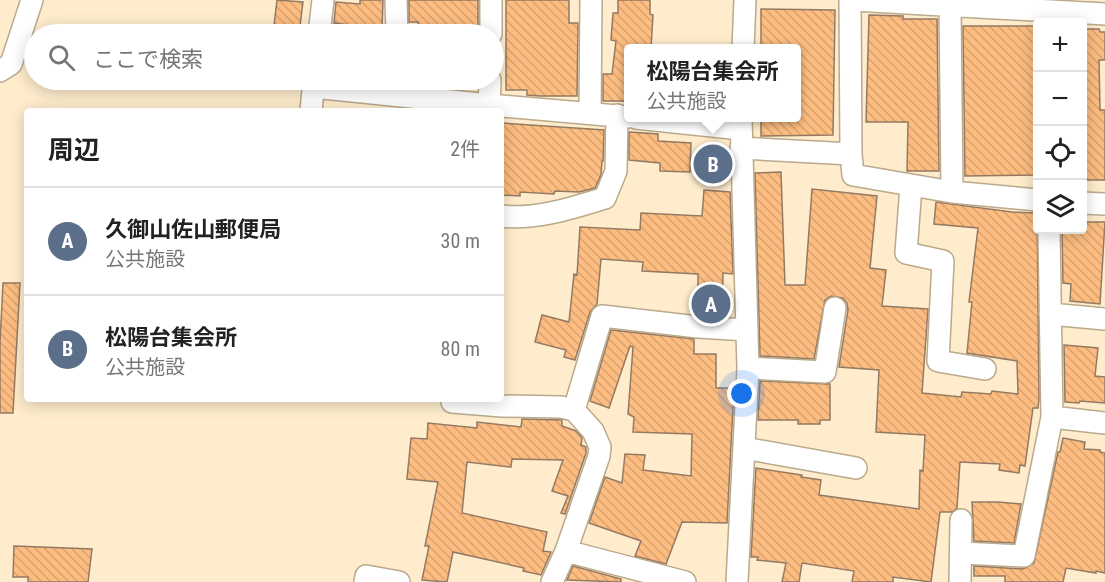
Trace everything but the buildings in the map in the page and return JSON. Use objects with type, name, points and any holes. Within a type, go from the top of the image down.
[{"type":"street","points":[[24,24],[32,0]]},
{"type":"street","points":[[320,24],[323,0]]},
{"type":"street","points":[[396,0],[396,24]]},
{"type":"street","points":[[491,0],[491,24]]},
{"type":"street","points":[[590,113],[591,0]]},
{"type":"street","points":[[744,44],[745,0]]},
{"type":"street","points":[[1033,200],[952,192],[853,175],[851,0],[950,6],[1052,17],[1105,14]]},
{"type":"street","points":[[950,6],[952,192]]},
{"type":"street","points":[[0,71],[11,64],[24,24]]},
{"type":"street","points":[[311,108],[313,90]]},
{"type":"street","points":[[407,90],[490,108],[490,90]]},
{"type":"street","points":[[504,109],[624,116]]},
{"type":"street","points":[[504,217],[511,218],[563,211],[605,198],[616,171],[627,122]]},
{"type":"street","points":[[670,122],[741,132],[851,154]]},
{"type":"street","points":[[737,582],[748,368],[741,132]]},
{"type":"street","points":[[911,186],[906,253],[943,261],[938,361],[985,369]]},
{"type":"street","points":[[1087,203],[1105,204]]},
{"type":"street","points":[[961,553],[1024,556],[1052,417],[1049,234]]},
{"type":"street","points":[[748,368],[825,372],[835,308]]},
{"type":"street","points":[[1050,314],[1105,319]]},
{"type":"street","points":[[574,410],[602,316],[747,330]]},
{"type":"street","points":[[452,402],[561,407],[574,410],[593,431],[600,447],[599,456],[566,551],[552,582]]},
{"type":"street","points":[[1052,417],[1105,423]]},
{"type":"street","points":[[744,448],[856,468]]},
{"type":"street","points":[[960,582],[961,520]]},
{"type":"street","points":[[566,551],[685,582]]},
{"type":"street","points":[[365,582],[366,576],[399,582]]},
{"type":"place","name":"松陽台集会所","points":[[713,164]]},
{"type":"place","name":"久御山佐山郵便局","points":[[711,304]]}]
